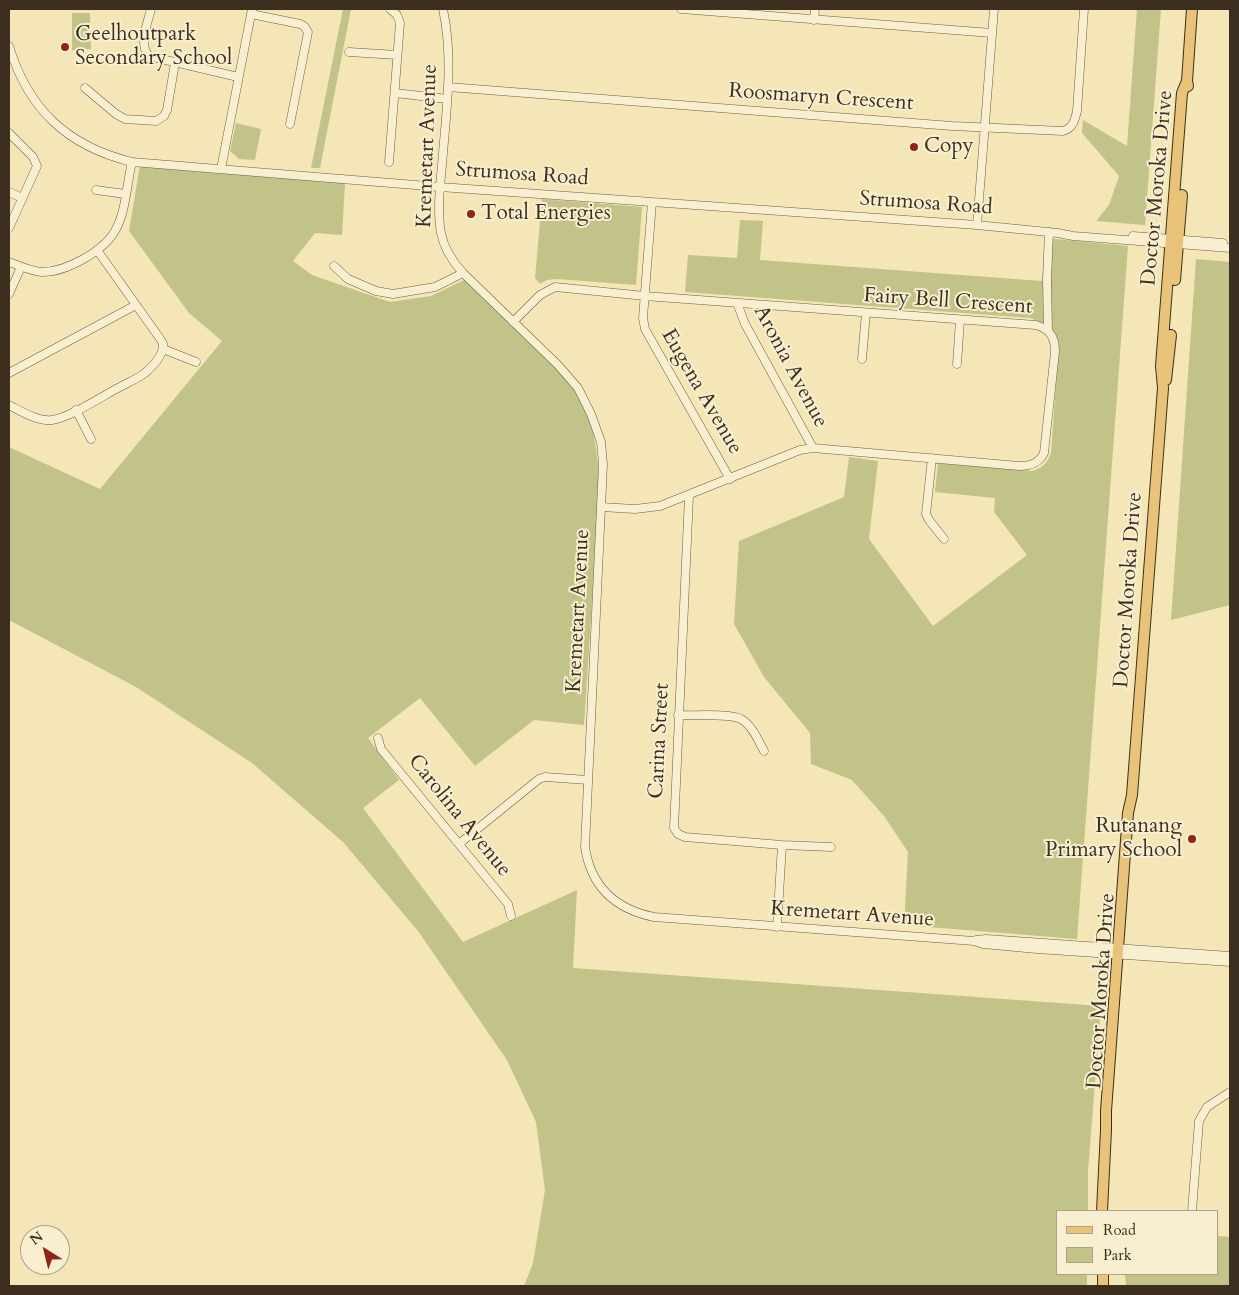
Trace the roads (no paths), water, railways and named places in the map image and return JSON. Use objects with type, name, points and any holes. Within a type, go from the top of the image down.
[{"type":"main road","name":"Doctor Moroka Drive","points":[[1102,1210],[1106,1112],[1134,807],[1132,795],[1163,388],[1167,373],[1175,242],[1188,91],[1187,80],[1192,9]]},
{"type":"street","points":[[151,9],[144,44],[146,53],[153,58],[238,78]]},
{"type":"street","points":[[389,162],[400,20],[398,15],[390,9]]},
{"type":"street","name":"Kremetart Avenue","points":[[443,9],[448,41],[448,87],[440,187],[440,227],[444,244],[454,263],[462,273],[572,380],[594,421],[601,442],[603,464],[584,847],[586,858],[598,885],[618,903],[636,913],[654,917],[974,941],[986,944],[1230,956]]},
{"type":"street","points":[[681,9],[992,33]]},
{"type":"street","points":[[814,20],[815,9]]},
{"type":"street","points":[[977,225],[994,9]]},
{"type":"street","name":"Roosmaryn Crescent","points":[[448,87],[952,126],[1063,131],[1071,127],[1076,119],[1084,9]]},
{"type":"street","points":[[221,169],[252,12],[300,24],[308,32],[290,124]]},
{"type":"street","name":"Strumosa Road","points":[[9,46],[18,73],[31,95],[48,117],[71,136],[90,147],[132,162],[440,187],[977,225],[1073,236],[1230,243]]},
{"type":"street","points":[[349,52],[397,55]]},
{"type":"street","points":[[85,88],[120,116],[129,119],[156,121],[164,116],[167,110],[175,63]]},
{"type":"street","points":[[395,93],[447,99]]},
{"type":"street","points":[[9,133],[31,154],[36,163],[36,170],[9,228]]},
{"type":"street","points":[[9,262],[21,268],[40,272],[57,270],[81,260],[105,244],[116,229],[122,214],[132,162]]},
{"type":"street","points":[[96,190],[125,194]]},
{"type":"street","points":[[9,192],[22,198]]},
{"type":"street","name":"Eugena Avenue","points":[[652,202],[643,318],[645,329],[730,479]]},
{"type":"street","points":[[1048,330],[1047,280],[1049,232]]},
{"type":"street","name":"Strumosa Road","points":[[1175,242],[1230,248]]},
{"type":"street","points":[[97,250],[161,340],[164,349],[196,362]]},
{"type":"street","points":[[334,266],[348,279],[376,291],[393,294],[435,287],[462,273]]},
{"type":"street","points":[[9,294],[21,268]]},
{"type":"street","name":"Fairy Bell Crescent","points":[[513,322],[540,294],[555,287],[645,296],[1036,325],[1048,330],[1054,339],[1055,352],[1044,452],[1042,458],[1031,465],[1024,466],[813,448],[800,450],[689,496],[648,509],[601,507]]},
{"type":"street","name":"Aronia Avenue","points":[[737,303],[745,324],[813,448]]},
{"type":"street","points":[[9,373],[136,305]]},
{"type":"street","points":[[862,359],[866,313]]},
{"type":"street","points":[[957,364],[960,320]]},
{"type":"street","points":[[9,405],[41,419],[51,420],[76,410],[145,373],[164,349]]},
{"type":"street","points":[[76,410],[91,439]]},
{"type":"street","points":[[932,458],[926,514],[944,539]]},
{"type":"street","name":"Carina Street","points":[[689,496],[673,825],[680,836],[684,837],[831,847]]},
{"type":"street","points":[[678,715],[740,718],[750,727],[764,751]]},
{"type":"street","name":"Carolina Avenue","points":[[378,738],[381,749],[508,904],[511,916]]},
{"type":"street","points":[[460,844],[539,779],[545,777],[588,780]]},
{"type":"street","points":[[777,927],[782,845]]},
{"type":"street","name":"Kremetart Avenue","points":[[1121,951],[1230,962]]},
{"type":"street","points":[[1192,1210],[1199,1121],[1207,1108],[1230,1092]]},
{"type":"place","name":"Geelhoutpark Secondary School","points":[[65,47]]},
{"type":"place","name":"Copy","points":[[914,147]]},
{"type":"place","name":"Total Energies","points":[[471,214]]},
{"type":"place","name":"Rutanang Primary School","points":[[1192,839]]}]
